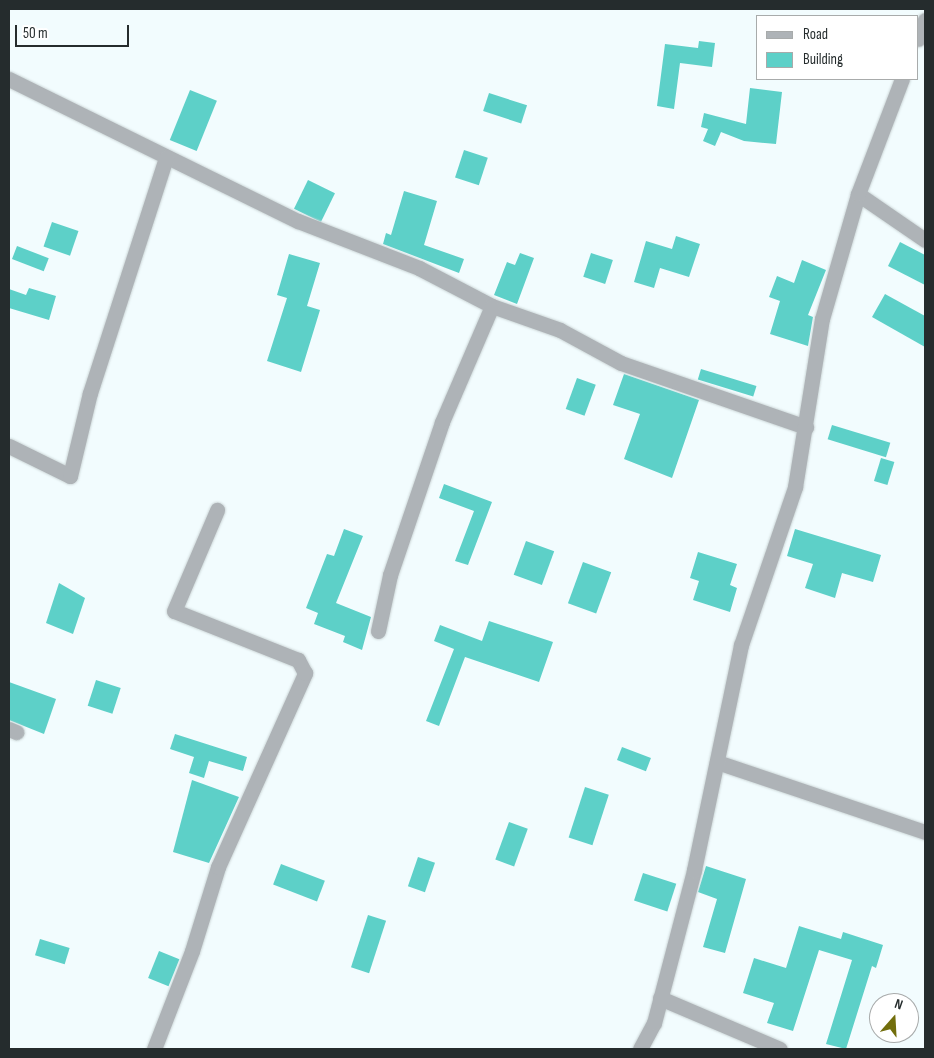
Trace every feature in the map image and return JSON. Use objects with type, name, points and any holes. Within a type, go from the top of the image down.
[{"type":"street","points":[[919,36],[925,20]]},
{"type":"street","points":[[9,79],[156,148],[166,157],[298,221],[419,268],[492,306],[560,330],[621,363],[806,427]]},
{"type":"street","points":[[640,1049],[654,1023],[694,870],[741,645],[795,488],[822,319],[858,194],[902,80]]},
{"type":"street","points":[[9,446],[70,476],[90,394],[166,157]]},
{"type":"street","points":[[858,194],[925,240]]},
{"type":"street","points":[[378,631],[390,575],[442,422],[492,306]]},
{"type":"street","points":[[154,1049],[192,951],[218,867],[305,673],[298,660],[174,611],[217,510]]},
{"type":"street","points":[[717,762],[925,832]]},
{"type":"street","points":[[660,998],[780,1049]]},
{"type":"building","points":[[699,41],[715,43],[712,67],[680,63],[674,109],[657,106],[665,44],[698,48]]},
{"type":"building","points":[[750,88],[782,92],[776,144],[744,141],[721,132],[715,146],[703,141],[708,129],[701,127],[704,113],[746,124]]},
{"type":"building","points":[[190,90],[217,101],[197,151],[170,140]]},
{"type":"building","points":[[489,93],[527,105],[521,123],[483,111]]},
{"type":"building","points":[[464,150],[488,158],[479,185],[455,178]]},
{"type":"building","points":[[308,180],[335,193],[321,222],[294,209]]},
{"type":"building","points":[[404,191],[437,201],[424,245],[464,259],[459,273],[383,244],[386,233],[391,235]]},
{"type":"building","points":[[52,222],[78,231],[70,256],[44,247]]},
{"type":"building","points":[[676,236],[700,244],[689,277],[660,268],[654,288],[634,282],[646,241],[672,249]]},
{"type":"building","points":[[900,242],[925,255],[925,285],[888,266]]},
{"type":"building","points":[[17,246],[49,258],[44,271],[12,259]]},
{"type":"building","points":[[520,253],[534,258],[517,304],[494,295],[507,262],[515,265]]},
{"type":"building","points":[[591,253],[613,260],[605,284],[583,277]]},
{"type":"building","points":[[289,254],[320,263],[307,306],[320,310],[301,372],[267,361],[287,298],[277,295]]},
{"type":"building","points":[[802,260],[826,270],[808,315],[813,317],[808,346],[770,334],[780,301],[769,297],[777,276],[794,283]]},
{"type":"building","points":[[29,288],[56,296],[49,320],[9,308],[9,289],[26,295]]},
{"type":"building","points":[[885,294],[925,316],[925,347],[872,317]]},
{"type":"building","points":[[701,369],[756,386],[753,396],[698,380]]},
{"type":"building","points":[[624,374],[699,400],[672,478],[624,459],[640,414],[613,405]]},
{"type":"building","points":[[577,378],[596,385],[585,416],[566,409]]},
{"type":"building","points":[[832,425],[890,443],[886,457],[828,439]]},
{"type":"building","points":[[881,458],[894,462],[887,485],[874,481]]},
{"type":"building","points":[[444,484],[492,502],[468,565],[455,561],[474,511],[439,498]]},
{"type":"building","points":[[344,529],[363,536],[336,603],[371,617],[362,650],[343,642],[345,636],[314,624],[318,613],[306,608],[327,554],[334,556]]},
{"type":"building","points":[[795,529],[881,555],[873,582],[842,573],[835,598],[805,588],[813,564],[787,556]]},
{"type":"building","points":[[526,541],[554,551],[542,585],[514,575]]},
{"type":"building","points":[[698,552],[737,564],[730,585],[737,588],[730,612],[693,600],[699,581],[690,578]]},
{"type":"building","points":[[583,562],[611,572],[596,614],[568,603]]},
{"type":"building","points":[[59,583],[85,598],[73,634],[46,623]]},
{"type":"building","points":[[489,621],[553,642],[539,682],[465,657],[439,726],[426,721],[454,649],[434,641],[440,625],[482,641]]},
{"type":"building","points":[[96,680],[121,688],[112,714],[88,706]]},
{"type":"building","points":[[9,682],[56,699],[44,734],[9,720]]},
{"type":"building","points":[[175,734],[247,757],[243,771],[209,761],[204,778],[189,773],[194,757],[170,749]]},
{"type":"building","points":[[622,747],[651,758],[646,771],[617,760]]},
{"type":"building","points":[[192,780],[239,797],[209,863],[173,852]]},
{"type":"building","points":[[585,787],[609,795],[592,845],[569,837]]},
{"type":"building","points":[[509,822],[528,829],[514,866],[495,860]]},
{"type":"building","points":[[418,857],[435,863],[425,892],[408,886]]},
{"type":"building","points":[[281,864],[325,881],[317,901],[273,885]]},
{"type":"building","points":[[706,866],[746,879],[725,953],[703,947],[717,899],[698,892]]},
{"type":"building","points":[[643,873],[676,884],[667,911],[634,901]]},
{"type":"building","points":[[368,915],[386,921],[369,973],[351,967]]},
{"type":"building","points":[[799,926],[841,939],[843,932],[883,945],[876,968],[872,966],[846,1049],[826,1044],[852,960],[819,950],[793,1031],[767,1023],[774,1003],[743,993],[754,958],[786,968]]},
{"type":"building","points":[[40,939],[70,948],[65,964],[35,955]]},
{"type":"building","points":[[159,951],[179,959],[169,986],[148,978]]}]
